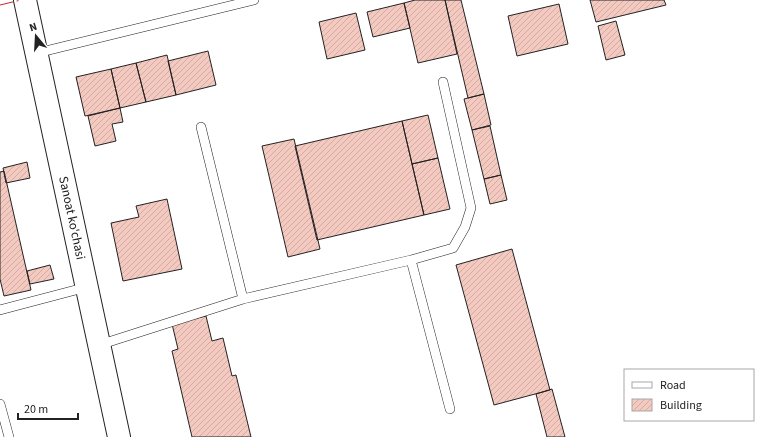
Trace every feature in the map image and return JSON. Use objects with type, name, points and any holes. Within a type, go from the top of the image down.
[{"type":"street","name":"Sanoat ko'chasi","points":[[25,0],[118,437]]},
{"type":"lane","points":[[37,53],[254,0]]},
{"type":"lane","points":[[99,345],[243,299],[411,260],[453,248],[465,227],[472,208],[442,82]]},
{"type":"lane","points":[[201,127],[243,299]]},
{"type":"lane","points":[[411,260],[450,409]]},
{"type":"lane","points":[[0,310],[87,287]]},
{"type":"lane","points":[[0,404],[8,437]]},
{"type":"building","points":[[415,0],[445,0],[457,54],[418,63],[404,3]]},
{"type":"building","points":[[445,0],[461,0],[484,94],[468,98]]},
{"type":"building","points":[[590,0],[664,0],[666,5],[596,22]]},
{"type":"building","points":[[404,3],[410,28],[373,37],[367,12]]},
{"type":"building","points":[[559,4],[568,44],[517,56],[508,16]]},
{"type":"building","points":[[356,13],[365,50],[327,59],[319,22]]},
{"type":"building","points":[[616,21],[625,55],[606,60],[598,26]]},
{"type":"building","points":[[208,51],[216,85],[176,95],[168,61]]},
{"type":"building","points":[[167,55],[176,95],[146,102],[136,63]]},
{"type":"building","points":[[136,63],[146,102],[120,108],[111,69]]},
{"type":"building","points":[[111,69],[120,108],[85,116],[76,77]]},
{"type":"building","points":[[484,94],[491,125],[472,130],[464,99]]},
{"type":"building","points":[[120,108],[123,122],[112,124],[116,141],[95,146],[88,116]]},
{"type":"building","points":[[428,115],[438,158],[412,164],[402,121]]},
{"type":"building","points":[[402,121],[424,215],[317,240],[295,146]]},
{"type":"building","points":[[490,126],[501,175],[484,179],[472,130]]},
{"type":"building","points":[[294,139],[320,249],[288,257],[262,146]]},
{"type":"building","points":[[438,158],[450,209],[424,215],[412,164]]},
{"type":"building","points":[[27,162],[30,178],[6,183],[3,168]]},
{"type":"building","points":[[4,171],[31,290],[4,296],[0,279],[0,172]]},
{"type":"building","points":[[501,175],[507,200],[490,204],[484,179]]},
{"type":"building","points":[[167,199],[182,269],[123,281],[111,223],[139,217],[136,206]]},
{"type":"building","points":[[512,249],[550,390],[494,405],[456,265]]},
{"type":"building","points":[[50,265],[54,279],[30,284],[27,271]]},
{"type":"building","points":[[206,316],[212,341],[223,338],[232,376],[236,375],[251,437],[192,437],[172,351],[178,349],[172,324]]},
{"type":"building","points":[[552,389],[565,437],[547,437],[536,394]]},
{"type":"power","points":[[0,5],[21,0]]}]
